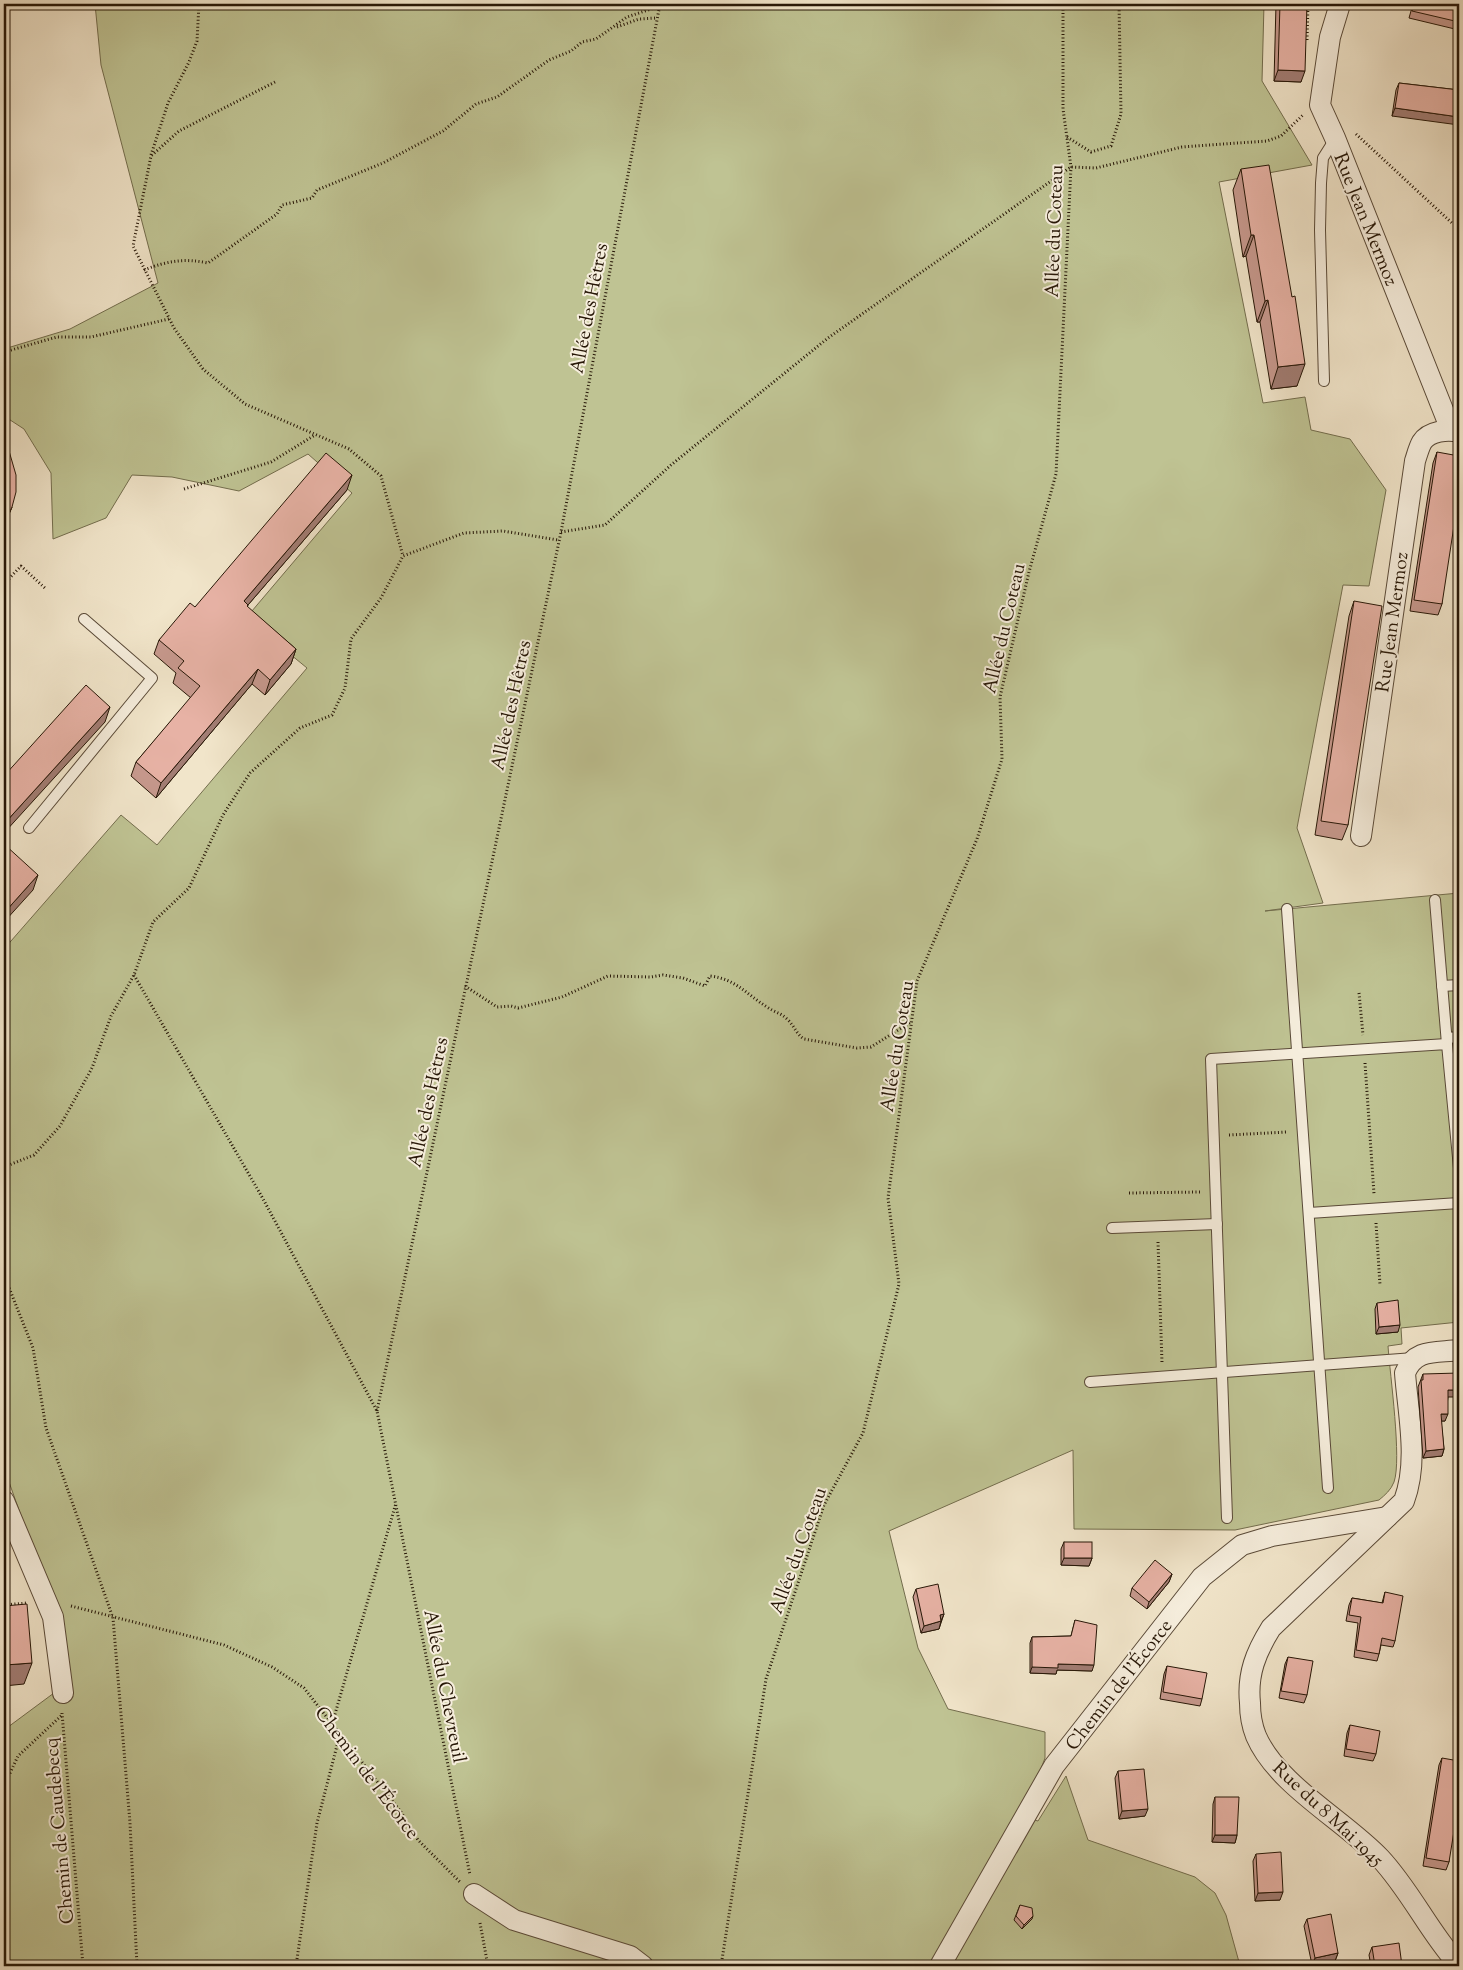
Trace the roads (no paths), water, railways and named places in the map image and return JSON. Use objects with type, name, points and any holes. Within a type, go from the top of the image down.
[{"type":"street","name":"Rue Jean Mermoz","points":[[1340,4],[1330,37],[1320,105],[1455,431],[1434,434],[1422,441],[1415,461],[1361,836]]},
{"type":"street","points":[[1414,1358],[1418,1354],[1459,1350]]},
{"type":"street","name":"Rue du 8 Mai 1945","points":[[1414,1358],[1409,1362],[1405,1372],[1411,1450],[1410,1484],[1404,1501],[1271,1628],[1256,1652],[1248,1685],[1250,1712],[1256,1736],[1269,1758],[1299,1789],[1379,1857],[1406,1888],[1459,1965]]},
{"type":"street","points":[[4,1501],[53,1617],[63,1693]]},
{"type":"street","name":"Chemin de l'Écorce","points":[[940,1966],[1054,1766],[1202,1577],[1242,1545],[1272,1536],[1387,1517]]},
{"type":"street","points":[[474,1894],[514,1920],[630,1956],[643,1966]]},
{"type":"lane","points":[[1324,381],[1320,230],[1321,183],[1323,158],[1333,134]]},
{"type":"lane","points":[[29,828],[152,678],[84,619]]},
{"type":"lane","points":[[1436,900],[1459,1168]]},
{"type":"lane","points":[[1287,909],[1328,1488]]},
{"type":"lane","points":[[1442,986],[1459,985]]},
{"type":"lane","points":[[1227,1518],[1211,1059],[1364,1049],[1447,1041],[1459,1037]]},
{"type":"lane","points":[[1309,1213],[1459,1203]]},
{"type":"lane","points":[[1112,1228],[1217,1224]]},
{"type":"lane","points":[[1090,1382],[1414,1358]]}]
